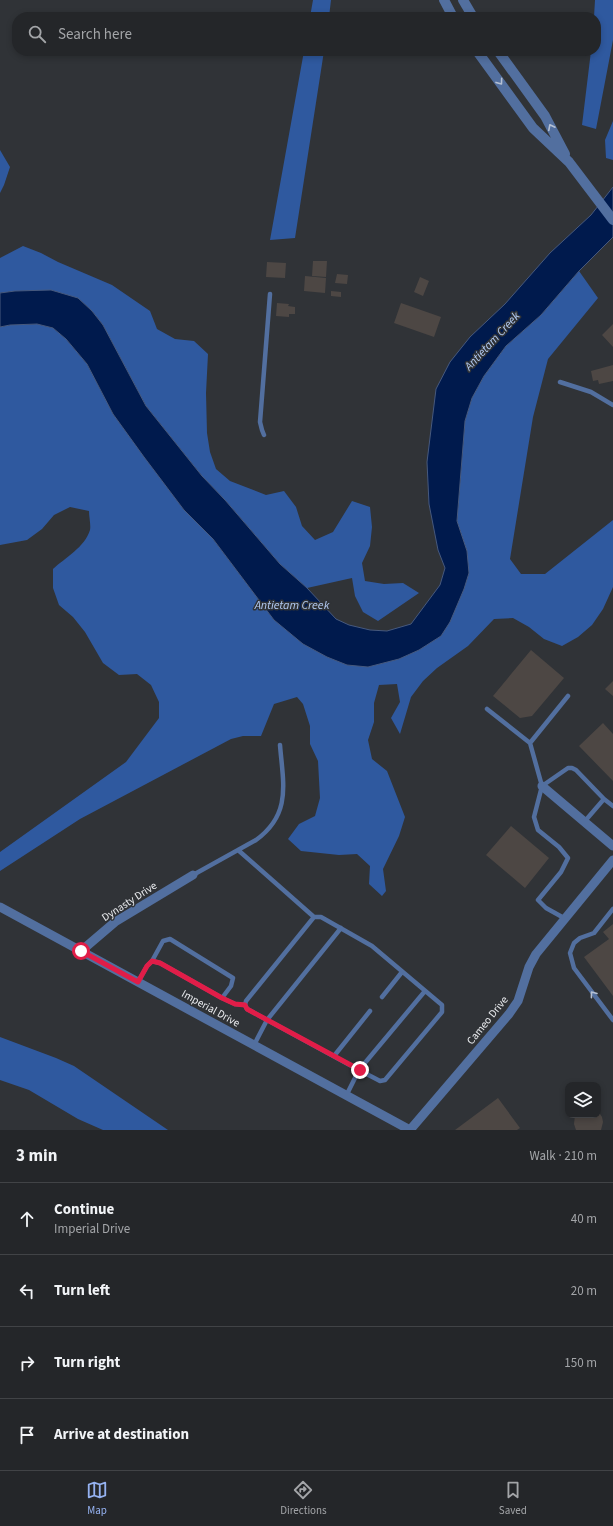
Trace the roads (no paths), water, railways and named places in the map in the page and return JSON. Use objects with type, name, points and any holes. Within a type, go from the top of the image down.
[{"type":"street","points":[[444,0],[450,12]]},
{"type":"street","points":[[462,0],[470,12]]},
{"type":"street","points":[[481,56],[533,128],[569,162],[613,220]]},
{"type":"street","points":[[502,56],[545,116],[569,162]]},
{"type":"street","points":[[542,786],[613,846]]},
{"type":"street","name":"Cameo Drive","points":[[410,1130],[509,1014],[518,1001],[529,967],[536,954],[613,860]]},
{"type":"street","name":"Dynasty Drive","points":[[81,951],[115,922],[192,875]]},
{"type":"street","name":"Imperial Drive","points":[[0,907],[410,1130]]},
{"type":"lane","points":[[264,435],[260,422],[270,294]]},
{"type":"lane","points":[[560,382],[590,392],[613,404]]},
{"type":"lane","points":[[530,743],[568,696]]},
{"type":"lane","points":[[487,709],[530,743],[542,786],[534,817],[538,830],[559,847],[568,858],[561,872],[538,900],[546,908],[564,918]]},
{"type":"lane","points":[[192,875],[266,833],[273,825],[282,805],[284,793],[280,745]]},
{"type":"lane","points":[[542,786],[568,768],[572,768],[613,806]]},
{"type":"lane","points":[[585,821],[604,799]]},
{"type":"lane","points":[[152,961],[160,963],[222,998],[235,1004],[245,1005],[247,1009],[380,1081],[385,1080],[390,1075],[442,1012],[442,1005],[372,946],[321,917],[314,917],[238,850]]},
{"type":"lane","points":[[613,909],[594,933],[580,938],[574,943],[570,953],[574,968],[613,1020]]},
{"type":"lane","points":[[245,1005],[246,1001],[314,917]]},
{"type":"lane","points":[[254,1045],[267,1020],[341,928]]},
{"type":"lane","points":[[138,982],[163,941],[170,939],[233,978],[231,986],[222,998]]},
{"type":"lane","points":[[382,997],[402,972]]},
{"type":"lane","points":[[346,1096],[360,1070],[425,991]]},
{"type":"lane","points":[[334,1056],[370,1011]]},
{"type":"water","name":"Antietam Creek","points":[[613,187],[613,237],[579,271],[541,315],[506,346],[484,376],[472,398],[465,421],[457,521],[467,551],[469,573],[450,622],[441,636],[419,650],[399,659],[368,667],[347,665],[327,657],[303,644],[274,620],[213,539],[184,510],[144,457],[113,414],[87,364],[66,339],[53,328],[37,324],[0,327],[0,293],[51,290],[78,298],[92,311],[103,325],[146,406],[202,476],[225,500],[280,564],[307,588],[336,619],[349,625],[370,630],[387,631],[411,624],[440,585],[445,568],[438,550],[429,504],[427,462],[436,389],[450,362],[470,337],[505,304],[550,253],[591,215]]}]
